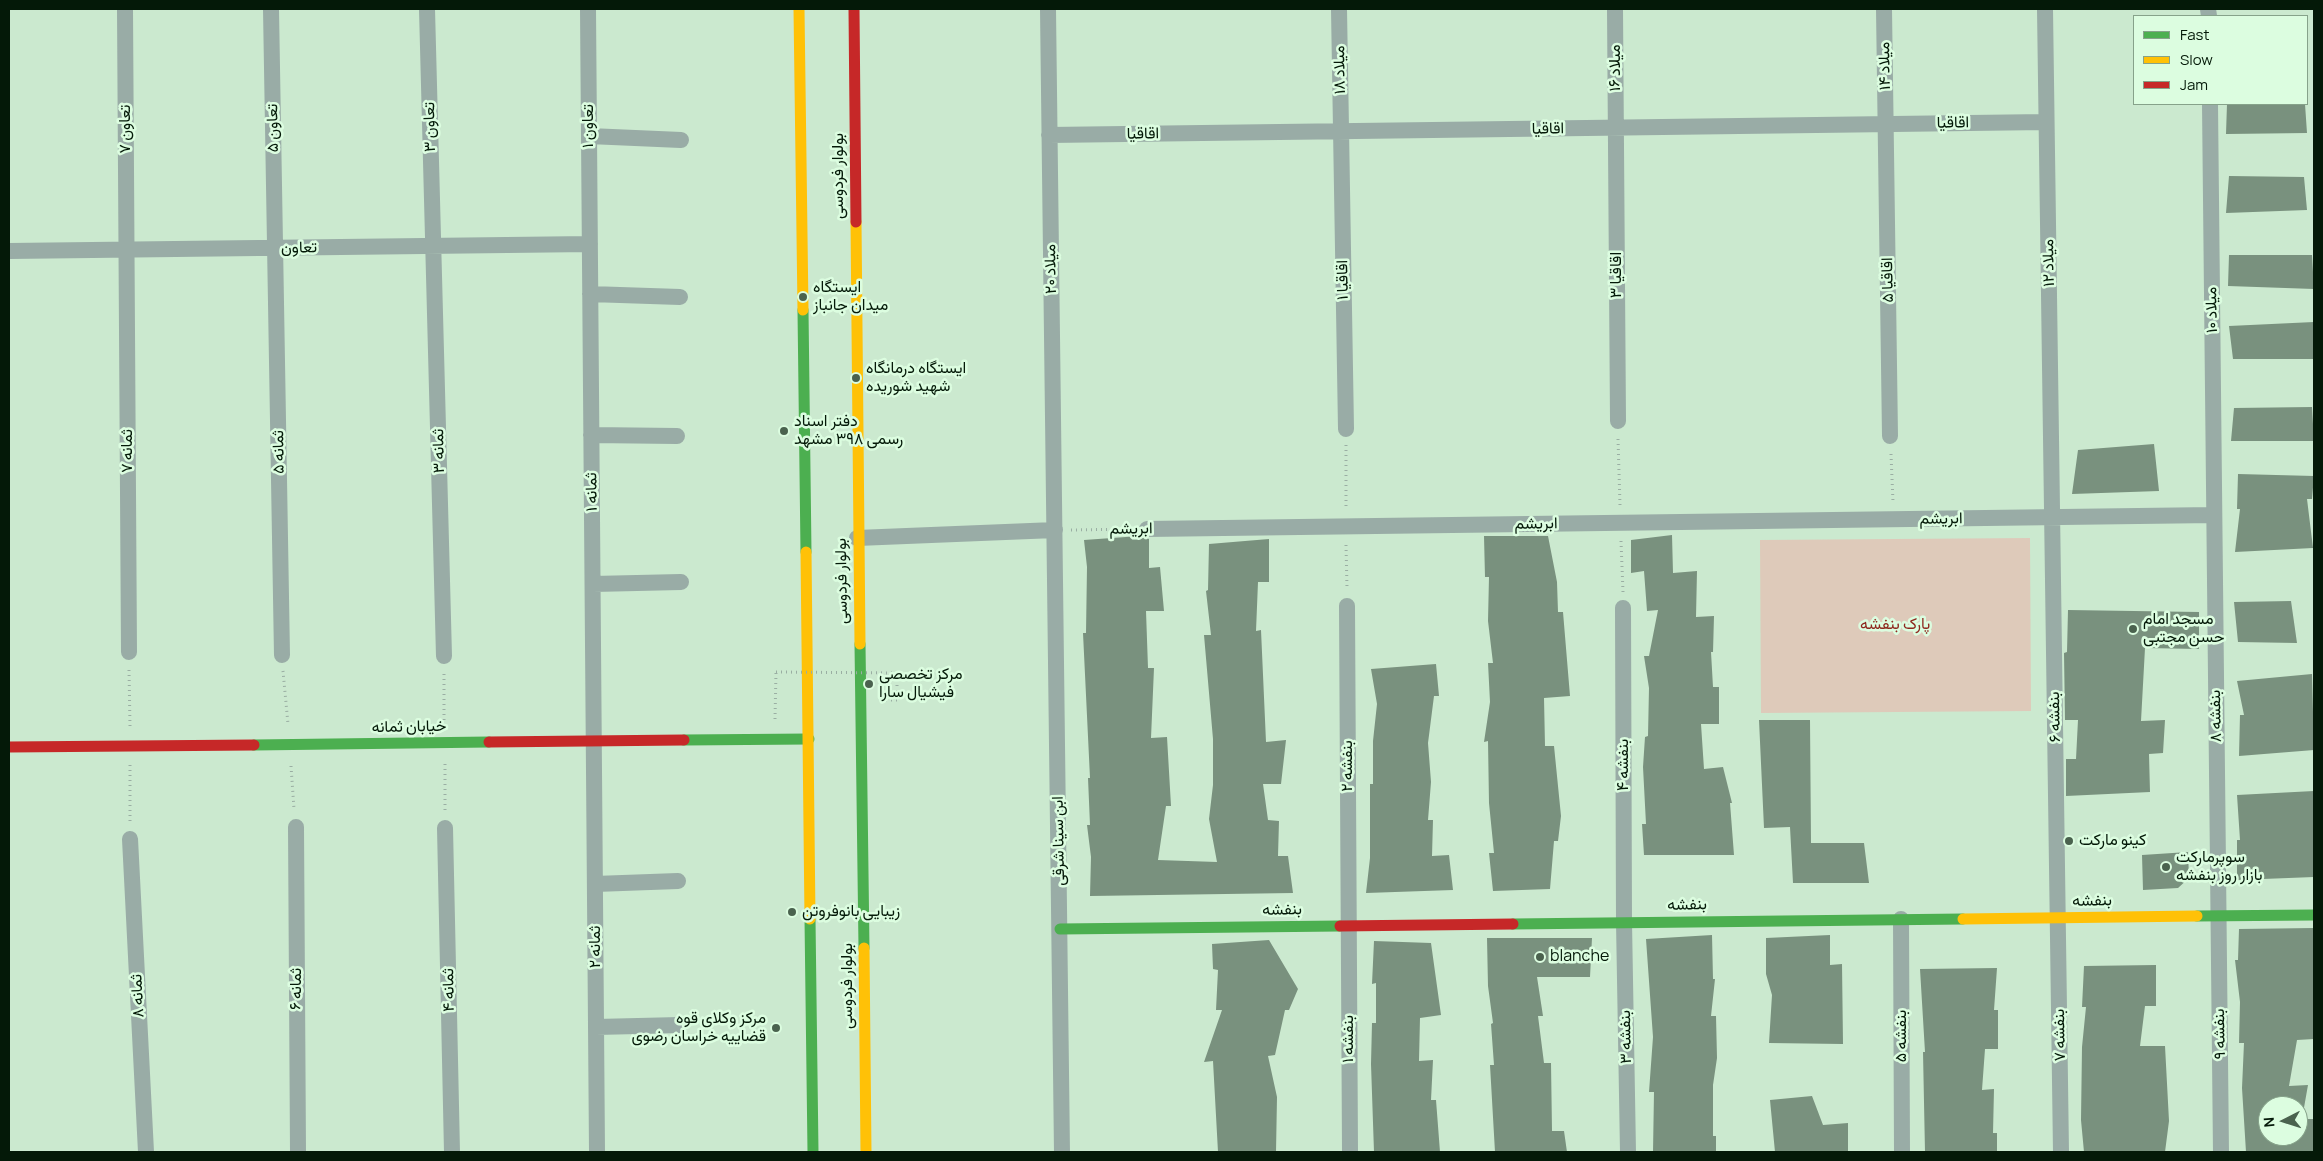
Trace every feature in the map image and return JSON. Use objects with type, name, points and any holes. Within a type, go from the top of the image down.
[{"type":"main road","points":[[799,9],[813,1152]]},
{"type":"main road","name":"بولوار فردوسی","points":[[854,9],[857,538],[862,734],[866,1152]]},
{"type":"main road","name":"خیابان ثمانه","points":[[9,747],[809,739]]},
{"type":"main road","name":"بنفشه","points":[[1060,928],[2314,915]]},
{"type":"street","name":"تعاون ۷","points":[[125,9],[126,250]]},
{"type":"street","name":"تعاون ۵","points":[[271,9],[275,248]]},
{"type":"street","name":"تعاون ۳","points":[[427,9],[433,246]]},
{"type":"street","name":"تعاون ۱","points":[[588,9],[590,244]]},
{"type":"street","name":"میلاد ۲۰","points":[[1048,9],[1055,530]]},
{"type":"street","name":"میلاد ۱۸","points":[[1339,9],[1341,131]]},
{"type":"street","name":"میلاد ۱۶","points":[[1615,9],[1616,128]]},
{"type":"street","name":"میلاد ۱۴","points":[[1884,9],[1886,124]]},
{"type":"street","name":"میلاد ۱۲","points":[[2045,9],[2052,518]]},
{"type":"street","name":"میلاد ۱۰","points":[[2210,105],[2214,516]]},
{"type":"street","name":"اقاقیا","points":[[1049,135],[2046,122]]},
{"type":"street","name":"اقاقیا ۵","points":[[1886,124],[1890,436]]},
{"type":"street","name":"اقاقیا ۳","points":[[1616,128],[1618,422]]},
{"type":"street","name":"اقاقیا ۱","points":[[1341,131],[1346,429]]},
{"type":"street","points":[[589,136],[681,140]]},
{"type":"street","name":"تعاون","points":[[9,252],[590,244]]},
{"type":"street","name":"ثمانه ۱","points":[[590,244],[594,741]]},
{"type":"street","name":"ثمانه ۳","points":[[433,246],[444,656]]},
{"type":"street","name":"ثمانه ۵","points":[[275,248],[282,655]]},
{"type":"street","name":"ثمانه ۷","points":[[126,250],[129,652]]},
{"type":"street","points":[[590,294],[680,297]]},
{"type":"street","points":[[591,436],[678,436]]},
{"type":"street","name":"ابریشم","points":[[1147,529],[2214,516]]},
{"type":"street","name":"بنفشه ۸","points":[[2214,516],[2219,916]]},
{"type":"street","name":"بنفشه ۶","points":[[2052,518],[2058,918]]},
{"type":"street","points":[[857,538],[1055,530]]},
{"type":"street","name":"ابن سینا شرقی","points":[[1055,530],[1062,1152]]},
{"type":"street","points":[[593,584],[681,582]]},
{"type":"street","name":"بنفشه ۲","points":[[1347,606],[1348,926]]},
{"type":"street","name":"بنفشه ۴","points":[[1623,608],[1624,922]]},
{"type":"street","name":"ثمانه ۲","points":[[594,741],[597,1152]]},
{"type":"street","name":"ثمانه ۶","points":[[296,826],[298,1152]]},
{"type":"street","name":"ثمانه ۴","points":[[445,828],[452,1152]]},
{"type":"street","name":"ثمانه ۸","points":[[130,839],[146,1152]]},
{"type":"street","points":[[595,884],[678,881]]},
{"type":"street","name":"بنفشه ۹","points":[[2219,916],[2221,1152]]},
{"type":"street","name":"بنفشه ۷","points":[[2058,918],[2061,1152]]},
{"type":"street","name":"بنفشه ۵","points":[[1901,919],[1902,1152]]},
{"type":"street","name":"بنفشه ۳","points":[[1624,922],[1628,1152]]},
{"type":"street","name":"بنفشه ۱","points":[[1348,926],[1350,1152]]},
{"type":"street","points":[[596,1027],[680,1025]]},
{"type":"path","points":[[1890,436],[1894,520]]},
{"type":"path","name":"ابریشم","points":[[1055,530],[1147,529]]},
{"type":"path","points":[[776,693],[776,672],[897,673],[897,700]]},
{"type":"green space","name":"پارک بنفشه","points":[[2030,538],[2031,711],[1761,713],[1760,540]]},
{"type":"building","points":[[2227,105],[2305,105],[2307,133],[2226,134]]},
{"type":"building","points":[[2229,176],[2304,177],[2307,210],[2226,213]]},
{"type":"building","points":[[2229,255],[2312,255],[2314,289],[2228,286]]},
{"type":"building","points":[[2314,322],[2314,359],[2233,359],[2229,326]]},
{"type":"building","points":[[2312,407],[2314,441],[2231,441],[2234,408]]},
{"type":"building","points":[[2154,444],[2159,491],[2072,494],[2078,450]]},
{"type":"building","points":[[2238,474],[2314,476],[2312,499],[2307,499],[2313,548],[2235,552],[2240,509],[2237,509]]},
{"type":"building","points":[[1672,535],[1673,573],[1697,571],[1696,617],[1714,616],[1713,652],[1711,652],[1713,687],[1719,687],[1719,724],[1701,724],[1704,769],[1723,767],[1732,803],[1730,803],[1734,855],[1644,855],[1642,824],[1646,824],[1643,767],[1645,737],[1648,736],[1649,688],[1644,656],[1649,656],[1658,610],[1647,611],[1644,571],[1631,573],[1631,540]]},
{"type":"building","points":[[1140,536],[1149,539],[1149,568],[1160,567],[1164,611],[1146,611],[1148,668],[1154,668],[1151,738],[1167,737],[1171,806],[1166,806],[1158,860],[1217,862],[1209,819],[1213,785],[1213,739],[1204,635],[1211,635],[1206,591],[1208,590],[1209,544],[1269,539],[1269,582],[1258,582],[1256,631],[1261,630],[1266,742],[1286,740],[1281,784],[1263,784],[1268,820],[1279,821],[1278,856],[1288,856],[1293,893],[1090,896],[1091,857],[1087,825],[1090,825],[1088,778],[1090,778],[1083,633],[1086,633],[1087,567],[1084,540]]},
{"type":"building","points":[[1484,536],[1548,536],[1557,582],[1558,612],[1563,612],[1570,696],[1544,698],[1545,746],[1554,746],[1561,816],[1558,841],[1554,841],[1550,889],[1493,891],[1489,853],[1494,853],[1489,803],[1488,741],[1484,742],[1490,702],[1488,663],[1493,663],[1488,621],[1489,577],[1485,577]]},
{"type":"building","points":[[2291,601],[2297,643],[2238,642],[2234,602]]},
{"type":"building","points":[[2068,610],[2199,612],[2199,649],[2145,648],[2141,721],[2165,720],[2163,753],[2149,754],[2150,792],[2066,796],[2066,759],[2076,759],[2078,720],[2065,720],[2064,653],[2067,652]]},
{"type":"building","points":[[1436,664],[1439,696],[1434,696],[1428,743],[1431,782],[1428,820],[1433,820],[1432,856],[1449,855],[1453,890],[1366,893],[1370,858],[1370,784],[1373,784],[1373,741],[1377,704],[1371,669]]},
{"type":"building","points":[[2312,674],[2314,750],[2239,756],[2240,715],[2244,715],[2237,681]]},
{"type":"building","points":[[1759,720],[1810,720],[1811,843],[1864,843],[1869,883],[1793,883],[1790,827],[1764,828]]},
{"type":"building","points":[[2314,791],[2314,877],[2237,880],[2237,840],[2240,840],[2237,795]]},
{"type":"building","name":"سوپرمارکت بازار روز بنفشه","points":[[2188,852],[2189,878],[2178,888],[2143,890],[2142,855]]},
{"type":"building","points":[[2314,928],[2314,1039],[2297,1040],[2289,1086],[2308,1085],[2306,1096],[2258,1096],[2258,1146],[2308,1146],[2308,1119],[2314,1119],[2314,1152],[2246,1152],[2242,1088],[2244,1043],[2239,1043],[2240,1002],[2235,960],[2238,960],[2239,929]]},
{"type":"building","points":[[1712,935],[1713,979],[1715,979],[1711,1016],[1716,1016],[1717,1058],[1713,1085],[1713,1136],[1716,1136],[1716,1152],[1653,1152],[1654,1092],[1649,1092],[1653,1037],[1646,939]]},
{"type":"building","points":[[1830,935],[1830,965],[1842,964],[1843,1044],[1769,1043],[1772,995],[1766,974],[1766,938]]},
{"type":"building","points":[[1487,938],[1592,938],[1590,977],[1537,977],[1543,1016],[1538,1016],[1544,1063],[1551,1063],[1552,1131],[1564,1131],[1567,1152],[1495,1152],[1490,1065],[1494,1065],[1491,1024],[1493,1023],[1488,986]]},
{"type":"building","points":[[1269,940],[1298,989],[1289,1010],[1285,1010],[1275,1055],[1268,1056],[1277,1097],[1276,1152],[1218,1152],[1213,1061],[1204,1062],[1222,1010],[1216,1010],[1218,970],[1213,969],[1212,944]]},
{"type":"building","points":[[1374,941],[1431,943],[1441,1015],[1420,1018],[1419,1061],[1433,1060],[1431,1100],[1436,1100],[1440,1152],[1374,1152],[1371,1064],[1372,1023],[1376,1023],[1376,983],[1372,984]]},
{"type":"building","points":[[2156,965],[2156,1006],[2145,1006],[2140,1046],[2165,1046],[2169,1121],[2165,1152],[2084,1152],[2081,1120],[2082,1047],[2086,1007],[2082,1007],[2084,966]]},
{"type":"building","points":[[1997,968],[1994,1010],[1998,1010],[1998,1049],[1985,1049],[1982,1090],[1994,1089],[1993,1133],[1997,1133],[1997,1152],[1925,1152],[1923,1052],[1925,1052],[1920,969]]},
{"type":"building","points":[[1812,1096],[1823,1125],[1848,1123],[1848,1152],[1775,1152],[1770,1100]]},
{"type":"traffic: fast","points":[[803,310],[806,552]]},
{"type":"traffic: fast","points":[[860,644],[864,948]]},
{"type":"traffic: fast","points":[[684,740],[809,739]]},
{"type":"traffic: fast","points":[[254,745],[489,742]]},
{"type":"traffic: fast","points":[[2197,916],[2314,915]]},
{"type":"traffic: fast","points":[[810,919],[813,1152]]},
{"type":"traffic: fast","points":[[1513,924],[1963,919]]},
{"type":"traffic: fast","points":[[1060,929],[1340,926]]},
{"type":"traffic: slow","points":[[799,9],[803,310]]},
{"type":"traffic: slow","points":[[856,222],[860,644]]},
{"type":"traffic: slow","points":[[806,552],[810,919]]},
{"type":"traffic: slow","points":[[1963,919],[2197,916]]},
{"type":"traffic: slow","points":[[864,948],[866,1152]]},
{"type":"traffic: jam","points":[[854,9],[856,222]]},
{"type":"traffic: jam","points":[[489,742],[684,740]]},
{"type":"traffic: jam","points":[[9,747],[254,745]]},
{"type":"traffic: jam","points":[[1340,926],[1513,924]]},
{"type":"place","name":"ایستگاه میدان جانباز","points":[[803,297]]},
{"type":"place","name":"ایستگاه درمانگاه شهید شوریده","points":[[856,378]]},
{"type":"place","name":"دفتر اسناد رسمی ۳۹۸ مشهد","points":[[784,431]]},
{"type":"place","name":"مسجد امام حسن مجتبی","points":[[2133,629]]},
{"type":"place","name":"مرکز تخصصی فیشیال سارا","points":[[869,684]]},
{"type":"place","name":"کینو مارکت","points":[[2069,841]]},
{"type":"place","name":"سوپرمارکت بازار روز بنفشه","points":[[2166,867]]},
{"type":"place","name":"زیبایی بانوفروتن","points":[[792,912]]},
{"type":"place","name":"blanche","points":[[1540,957]]},
{"type":"place","name":"مرکز وکلای قوه قضاییه خراسان رضوی","points":[[776,1028]]}]
